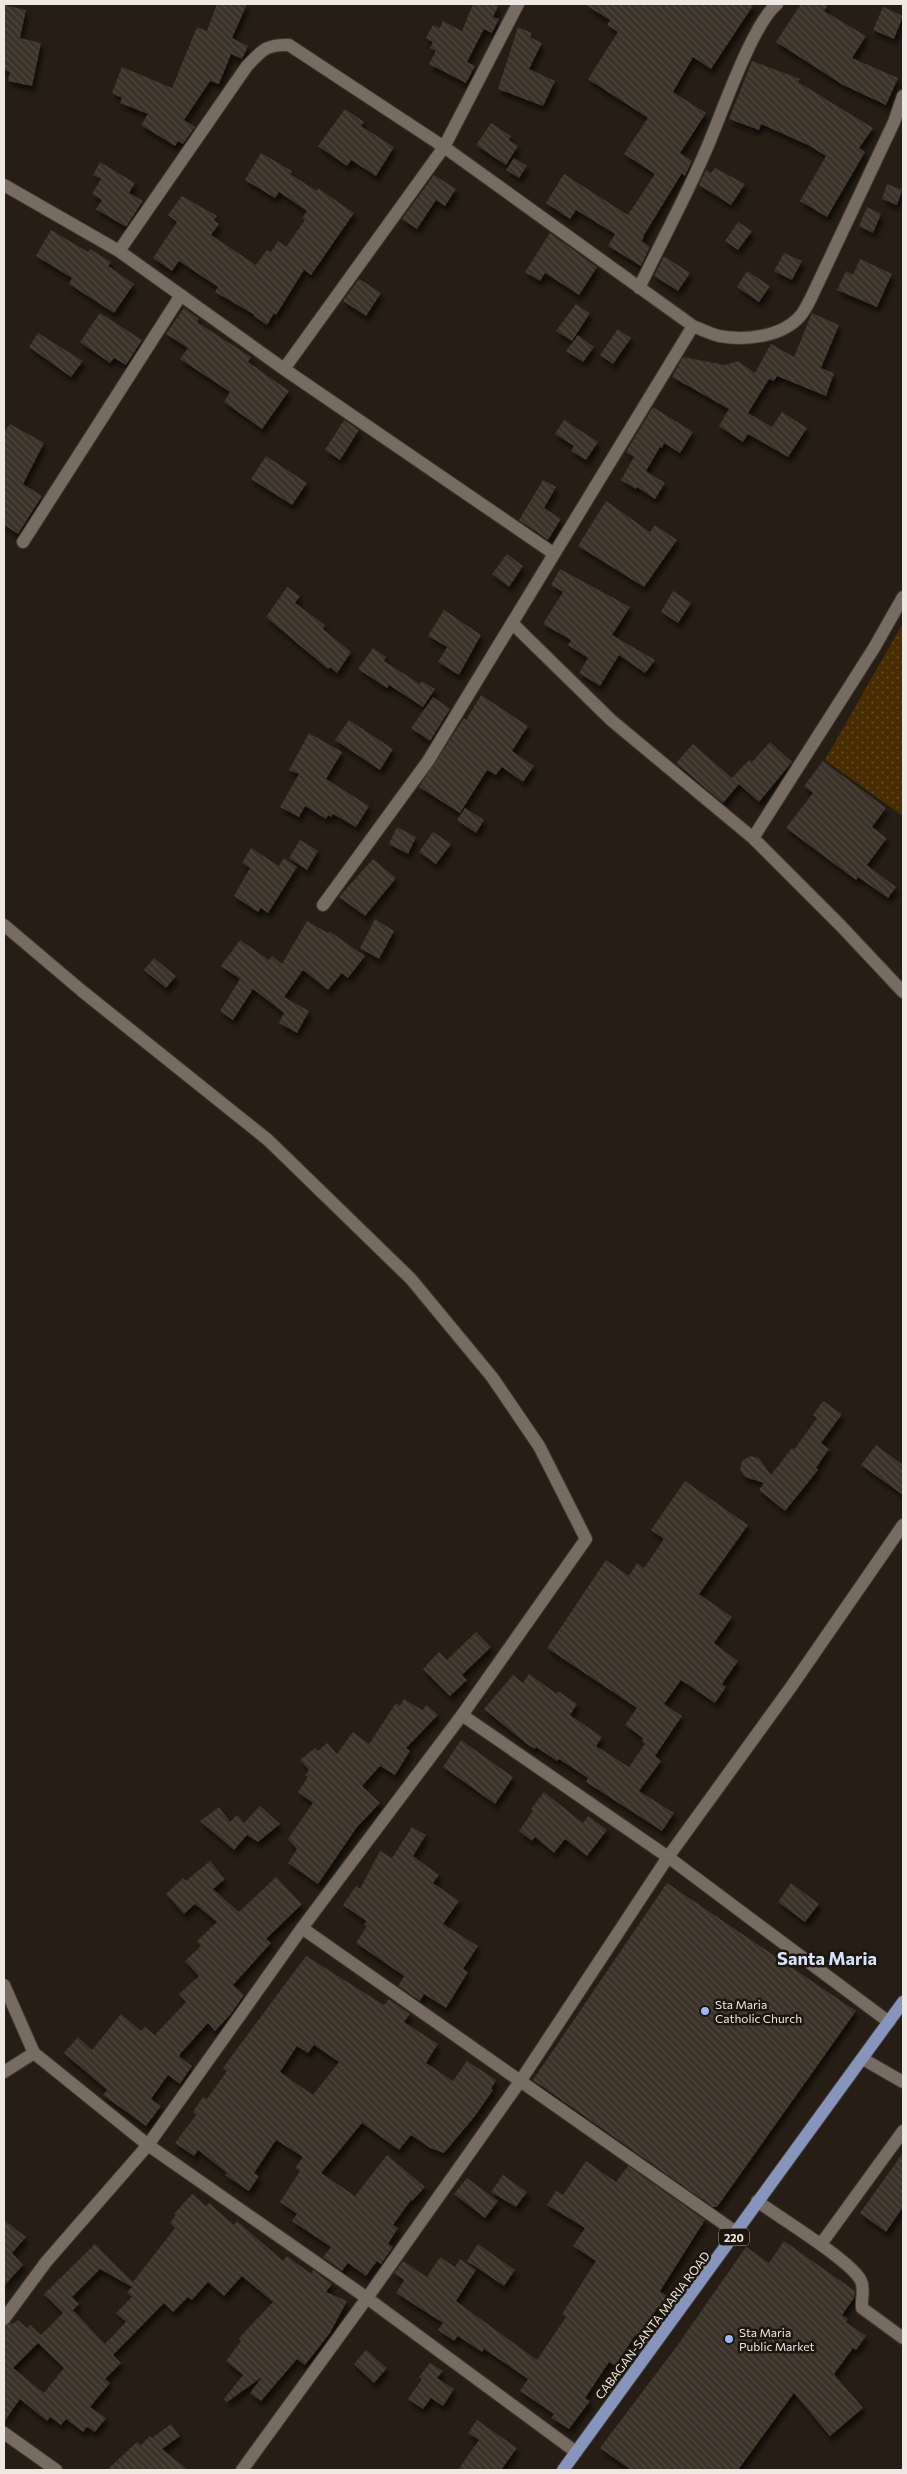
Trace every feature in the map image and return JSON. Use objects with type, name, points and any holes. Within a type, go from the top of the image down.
[{"type":"main road","name":"CABAGAN-SANTA MARIA ROAD","points":[[562,2470],[737,2233],[756,2201],[863,2059],[903,2002]]},
{"type":"street","points":[[284,369],[444,147],[518,4]]},
{"type":"street","points":[[639,288],[705,153],[753,40],[768,11],[777,4]]},
{"type":"street","points":[[118,251],[247,66],[261,51],[273,44],[289,45],[444,147],[693,326],[718,336],[745,338],[769,334],[788,326],[801,315],[824,272],[894,122],[903,96]]},
{"type":"street","points":[[4,185],[118,251],[284,369],[553,553]]},
{"type":"street","points":[[22,542],[181,295]]},
{"type":"street","points":[[323,905],[428,762],[553,553],[693,326]]},
{"type":"street","points":[[753,838],[874,648],[903,597]]},
{"type":"street","points":[[512,623],[611,720],[753,838],[842,926],[903,992]]},
{"type":"street","points":[[4,925],[82,991],[268,1140],[411,1279],[492,1377],[539,1446],[586,1539],[462,1715],[302,1928],[148,2145],[46,2262],[4,2318]]},
{"type":"street","points":[[242,2470],[367,2298],[521,2080],[668,1857],[791,1687],[903,1525]]},
{"type":"street","points":[[462,1715],[668,1857],[889,2022]]},
{"type":"street","points":[[302,1928],[737,2233]]},
{"type":"street","points":[[4,1985],[34,2053],[148,2145],[367,2298],[576,2452]]},
{"type":"street","points":[[4,2072],[34,2053]]},
{"type":"street","points":[[863,2059],[903,2082]]},
{"type":"street","points":[[821,2244],[903,2131]]},
{"type":"street","points":[[756,2201],[821,2244],[858,2275],[864,2290],[862,2308],[903,2338]]},
{"type":"street","points":[[4,2433],[56,2470]]},
{"type":"shaded area","points":[[903,623],[903,816],[825,760]]},
{"type":"building","points":[[217,4],[247,4],[232,38],[248,46],[242,59],[231,54],[219,84],[210,81],[184,120],[195,127],[183,144],[178,141],[175,146],[141,125],[148,114],[120,103],[122,98],[112,93],[122,67],[172,88],[197,27],[207,31]]},
{"type":"building","points":[[473,4],[499,4],[493,17],[499,19],[492,33],[484,29],[467,62],[475,66],[466,83],[429,64],[436,51],[430,48],[433,42],[426,38],[433,25],[440,28],[443,21],[462,31]]},
{"type":"building","points":[[584,4],[754,4],[711,69],[693,57],[673,92],[706,113],[680,153],[692,161],[685,176],[682,173],[644,235],[642,241],[650,247],[641,266],[608,246],[615,234],[576,210],[570,219],[546,203],[564,174],[628,215],[655,174],[624,154],[648,118],[588,79],[618,32],[607,25],[610,20]]},
{"type":"building","points":[[801,4],[828,4],[824,11],[866,36],[852,58],[898,78],[886,105],[843,85],[776,42]]},
{"type":"building","points":[[4,5],[26,10],[20,38],[41,43],[32,86],[8,81],[10,72],[4,70]]},
{"type":"building","points":[[883,7],[903,16],[894,39],[873,30]]},
{"type":"building","points":[[518,27],[532,33],[530,37],[542,43],[529,69],[555,81],[543,106],[498,89]]},
{"type":"building","points":[[752,61],[800,79],[798,82],[873,128],[859,148],[865,152],[827,217],[800,201],[826,156],[808,145],[761,124],[759,130],[729,119]]},
{"type":"building","points":[[345,109],[364,122],[361,126],[394,147],[376,176],[351,160],[347,166],[318,146]]},
{"type":"building","points":[[491,123],[511,136],[509,140],[518,146],[506,165],[476,145]]},
{"type":"building","points":[[261,153],[292,171],[290,174],[317,191],[318,188],[354,213],[311,275],[304,270],[276,315],[274,313],[267,325],[255,315],[215,292],[218,287],[179,261],[172,271],[153,258],[177,222],[168,215],[182,196],[217,216],[214,220],[219,224],[211,235],[256,265],[267,250],[271,252],[278,241],[286,247],[305,220],[302,218],[307,211],[279,192],[275,198],[245,180]]},
{"type":"building","points":[[514,158],[527,166],[519,178],[506,170]]},
{"type":"building","points":[[100,162],[135,183],[129,193],[143,201],[126,227],[96,209],[102,200],[92,194],[101,179],[93,175]]},
{"type":"building","points":[[715,168],[745,184],[731,205],[699,185],[706,170],[711,173]]},
{"type":"building","points":[[434,175],[456,189],[445,206],[436,200],[417,229],[402,219]]},
{"type":"building","points":[[887,184],[902,190],[897,205],[882,199]]},
{"type":"building","points":[[867,207],[881,214],[873,233],[859,226]]},
{"type":"building","points":[[738,222],[752,231],[738,250],[725,241]]},
{"type":"building","points":[[51,230],[88,252],[90,249],[111,262],[108,266],[134,284],[114,313],[69,284],[72,278],[36,256]]},
{"type":"building","points":[[550,233],[597,267],[579,295],[545,273],[540,281],[525,272]]},
{"type":"building","points":[[784,253],[802,261],[792,280],[774,271]]},
{"type":"building","points":[[664,256],[690,273],[678,291],[654,276]]},
{"type":"building","points":[[860,259],[892,274],[877,307],[837,290],[846,271],[853,275]]},
{"type":"building","points":[[747,271],[770,286],[759,302],[737,287]]},
{"type":"building","points":[[359,279],[381,293],[366,316],[343,301]]},
{"type":"building","points":[[576,304],[590,313],[572,341],[556,331]]},
{"type":"building","points":[[184,308],[199,319],[197,322],[251,357],[248,362],[289,391],[262,429],[224,402],[230,392],[180,359],[188,348],[166,334]]},
{"type":"building","points":[[100,313],[142,340],[126,365],[114,358],[110,363],[80,342]]},
{"type":"building","points":[[812,313],[839,325],[821,368],[834,373],[826,396],[777,376],[774,381],[769,379],[748,413],[772,427],[782,412],[807,428],[788,457],[748,434],[743,442],[719,426],[729,409],[672,377],[683,357],[725,365],[738,361],[755,373],[771,344],[794,357]]},
{"type":"building","points":[[618,329],[631,338],[613,364],[600,355]]},
{"type":"building","points":[[38,333],[83,361],[71,377],[29,347]]},
{"type":"building","points":[[578,335],[594,347],[583,362],[566,351]]},
{"type":"building","points":[[653,407],[693,432],[680,453],[664,443],[646,471],[665,483],[655,499],[637,487],[636,489],[621,480],[634,457],[626,452]]},
{"type":"building","points":[[344,420],[359,430],[340,460],[325,450]]},
{"type":"building","points":[[564,420],[598,442],[586,460],[571,451],[574,446],[555,434]]},
{"type":"building","points":[[10,424],[44,443],[23,484],[42,496],[18,534],[4,525],[4,432]]},
{"type":"building","points":[[266,456],[307,483],[292,505],[251,479]]},
{"type":"building","points":[[543,480],[556,487],[544,508],[561,519],[548,540],[519,520]]},
{"type":"building","points":[[606,501],[650,532],[655,525],[677,540],[644,587],[578,546]]},
{"type":"building","points":[[507,554],[523,566],[509,587],[492,574]]},
{"type":"building","points":[[560,569],[630,607],[612,635],[655,660],[645,673],[619,655],[600,686],[579,673],[588,658],[568,645],[571,640],[543,624],[563,592],[551,585]]},
{"type":"building","points":[[287,587],[300,596],[295,603],[325,625],[323,629],[351,652],[337,673],[330,667],[328,669],[266,617]]},
{"type":"building","points":[[673,591],[691,603],[678,623],[661,612]]},
{"type":"building","points":[[444,610],[481,635],[459,675],[438,662],[447,647],[428,636]]},
{"type":"building","points":[[373,648],[386,657],[384,661],[420,684],[422,681],[435,689],[423,707],[389,685],[387,688],[358,669]]},
{"type":"building","points":[[481,695],[528,726],[512,751],[534,766],[523,782],[502,767],[496,775],[487,770],[460,813],[419,787],[464,718],[466,720]]},
{"type":"building","points":[[433,697],[450,709],[430,741],[411,728]]},
{"type":"building","points":[[349,720],[393,749],[380,770],[335,740]]},
{"type":"building","points":[[309,733],[342,752],[326,779],[369,806],[356,827],[333,814],[331,817],[328,815],[326,819],[305,806],[299,817],[280,807],[299,774],[289,770]]},
{"type":"building","points":[[770,742],[792,762],[759,802],[732,778],[749,760],[752,762]]},
{"type":"building","points":[[693,744],[739,784],[723,803],[676,763]]},
{"type":"building","points":[[823,761],[886,808],[872,827],[887,838],[867,865],[896,887],[888,898],[858,877],[856,880],[786,828],[813,793],[804,786]]},
{"type":"building","points":[[465,808],[484,820],[476,833],[457,820]]},
{"type":"building","points":[[397,827],[416,837],[408,854],[389,844]]},
{"type":"building","points":[[433,832],[451,844],[436,864],[419,852]]},
{"type":"building","points":[[300,840],[318,851],[307,870],[289,858]]},
{"type":"building","points":[[251,848],[279,866],[284,858],[297,867],[268,913],[261,908],[258,912],[234,896],[250,868],[242,863]]},
{"type":"building","points":[[373,859],[396,878],[365,916],[339,897]]},
{"type":"building","points":[[375,919],[394,931],[379,959],[360,948]]},
{"type":"building","points":[[307,921],[328,933],[329,931],[365,956],[348,978],[342,973],[328,990],[303,970],[284,997],[309,1011],[297,1033],[279,1023],[284,1013],[253,989],[233,1020],[220,1011],[240,979],[221,966],[240,940],[269,960],[272,956],[282,964]]},
{"type":"building","points":[[154,958],[176,976],[166,988],[144,970]]},
{"type":"building","points":[[823,1401],[842,1414],[821,1443],[829,1449],[816,1468],[818,1470],[785,1511],[759,1490],[764,1483],[745,1477],[740,1470],[742,1461],[750,1456],[759,1458],[771,1475],[792,1448],[794,1450],[817,1418],[813,1415]]},
{"type":"building","points":[[876,1445],[903,1465],[903,1495],[861,1465]]},
{"type":"building","points":[[685,1481],[748,1525],[699,1594],[732,1617],[714,1643],[738,1661],[722,1684],[726,1687],[715,1703],[681,1680],[664,1704],[682,1716],[655,1756],[661,1761],[639,1791],[674,1813],[662,1831],[586,1782],[588,1778],[559,1759],[557,1761],[536,1747],[535,1749],[528,1745],[484,1709],[513,1675],[523,1683],[529,1674],[557,1694],[558,1691],[577,1704],[570,1715],[602,1737],[596,1746],[629,1767],[645,1744],[642,1741],[643,1738],[625,1725],[637,1708],[547,1648],[606,1560],[629,1576],[637,1563],[644,1568],[664,1539],[651,1530]]},
{"type":"building","points":[[476,1632],[491,1647],[462,1675],[467,1680],[450,1696],[423,1669],[439,1652],[447,1660]]},
{"type":"building","points":[[404,1699],[422,1710],[427,1705],[438,1715],[406,1748],[410,1751],[395,1775],[380,1766],[362,1786],[380,1803],[357,1827],[318,1884],[288,1863],[297,1849],[288,1839],[313,1803],[298,1792],[308,1777],[305,1775],[309,1770],[300,1760],[315,1748],[318,1751],[327,1743],[337,1754],[353,1732],[369,1744],[396,1703],[400,1706]]},
{"type":"building","points":[[461,1740],[513,1777],[495,1804],[443,1767]]},
{"type":"building","points":[[544,1792],[583,1823],[588,1816],[607,1830],[587,1856],[565,1839],[554,1853],[535,1837],[532,1841],[519,1831],[533,1811],[531,1809]]},
{"type":"building","points":[[260,1806],[280,1824],[258,1842],[247,1835],[234,1850],[200,1821],[219,1807],[230,1822],[237,1815],[244,1823]]},
{"type":"building","points":[[412,1827],[426,1835],[413,1856],[439,1875],[433,1883],[459,1901],[443,1924],[478,1946],[463,1969],[468,1972],[446,2008],[424,1994],[420,2001],[398,1986],[404,1976],[356,1943],[367,1926],[364,1925],[366,1921],[343,1905],[356,1886],[360,1889],[380,1851],[392,1858]]},
{"type":"building","points":[[210,1861],[225,1879],[213,1889],[239,1912],[276,1877],[302,1904],[266,1939],[271,1943],[233,1985],[244,1995],[231,2014],[215,2031],[208,2023],[180,2054],[180,2057],[192,2066],[180,2084],[168,2075],[151,2099],[161,2106],[146,2126],[103,2095],[107,2090],[64,2053],[78,2037],[92,2050],[121,2014],[141,2031],[145,2027],[155,2035],[186,2002],[179,1994],[199,1976],[185,1961],[201,1946],[197,1941],[217,1922],[195,1904],[184,1914],[166,1894],[183,1878],[186,1881]]},
{"type":"building","points":[[667,1883],[856,2011],[717,2207],[713,2207],[533,2080]]},
{"type":"building","points":[[791,1883],[819,1904],[805,1922],[778,1902]]},
{"type":"building","points":[[306,1956],[384,2005],[389,1999],[410,2014],[404,2022],[438,2044],[426,2063],[453,2081],[467,2061],[496,2080],[491,2089],[493,2090],[475,2116],[444,2153],[430,2148],[411,2135],[399,2150],[362,2123],[321,2173],[355,2196],[387,2155],[425,2187],[411,2200],[393,2225],[398,2228],[388,2244],[393,2247],[381,2264],[377,2261],[366,2276],[348,2263],[342,2271],[323,2257],[331,2247],[292,2221],[297,2214],[280,2202],[300,2171],[295,2168],[303,2157],[276,2140],[254,2173],[259,2176],[249,2191],[225,2175],[227,2173],[198,2150],[194,2156],[175,2143],[196,2115],[193,2112],[203,2097],[207,2099],[227,2071],[223,2068]],"holes":[[[314,2045],[339,2062],[313,2095],[280,2072],[297,2046],[308,2053]]]},
{"type":"building","points":[[903,2153],[903,2207],[886,2232],[860,2213]]},
{"type":"building","points":[[586,2161],[616,2182],[628,2166],[705,2220],[660,2291],[668,2297],[660,2309],[657,2308],[638,2337],[635,2335],[615,2366],[609,2362],[585,2398],[590,2401],[569,2429],[551,2418],[554,2414],[520,2391],[528,2379],[484,2349],[482,2352],[458,2336],[454,2341],[438,2330],[443,2323],[396,2293],[404,2280],[394,2273],[403,2261],[427,2277],[440,2257],[455,2267],[460,2259],[476,2270],[456,2301],[537,2360],[566,2317],[562,2314],[596,2261],[573,2246],[585,2228],[547,2205],[556,2191],[563,2195]]},
{"type":"building","points":[[503,2175],[527,2192],[516,2207],[491,2192]]},
{"type":"building","points":[[467,2178],[498,2201],[485,2218],[454,2194]]},
{"type":"building","points":[[192,2194],[206,2206],[209,2203],[234,2225],[237,2221],[283,2261],[287,2256],[311,2274],[313,2270],[332,2284],[326,2292],[347,2301],[330,2333],[305,2365],[297,2359],[261,2401],[250,2393],[262,2377],[227,2402],[224,2399],[243,2375],[226,2361],[241,2341],[239,2338],[273,2302],[242,2276],[224,2296],[208,2282],[192,2300],[188,2297],[173,2312],[164,2303],[113,2355],[121,2363],[105,2379],[110,2383],[90,2407],[106,2418],[95,2432],[87,2427],[83,2432],[66,2419],[61,2425],[50,2417],[47,2421],[20,2399],[4,2422],[4,2327],[18,2320],[27,2328],[30,2325],[41,2335],[63,2313],[44,2294],[95,2244],[133,2282],[175,2228],[170,2223],[176,2215],[174,2214]],"holes":[[[100,2269],[132,2287],[127,2292],[132,2297],[116,2313],[126,2322],[105,2344],[73,2310],[79,2304],[72,2297]],[[38,2343],[64,2368],[44,2393],[13,2368]]]},
{"type":"building","points":[[4,2220],[26,2237],[12,2253],[23,2265],[4,2286]]},
{"type":"building","points":[[784,2241],[855,2291],[854,2298],[842,2315],[848,2319],[846,2322],[866,2336],[856,2350],[853,2348],[834,2374],[863,2408],[830,2436],[794,2393],[738,2470],[631,2470],[600,2448],[677,2346],[746,2247],[769,2263]]},
{"type":"building","points":[[478,2244],[515,2270],[504,2286],[467,2261]]},
{"type":"building","points":[[366,2350],[387,2368],[374,2383],[354,2364]]},
{"type":"building","points":[[430,2363],[443,2371],[437,2378],[454,2389],[443,2406],[431,2398],[423,2409],[408,2399],[422,2379],[419,2377]]},
{"type":"building","points":[[477,2420],[517,2448],[501,2470],[458,2470],[479,2440],[468,2433]]},
{"type":"building","points":[[171,2424],[180,2436],[162,2449],[188,2470],[107,2470],[137,2442],[141,2445],[150,2436],[152,2438]]},
{"type":"place","name":"Sta Maria Catholic Church","points":[[705,2011]]},
{"type":"place","name":"Sta Maria Public Market","points":[[729,2339]]},
{"type":"district","name":"Santa Maria","points":[[827,1958]]}]
